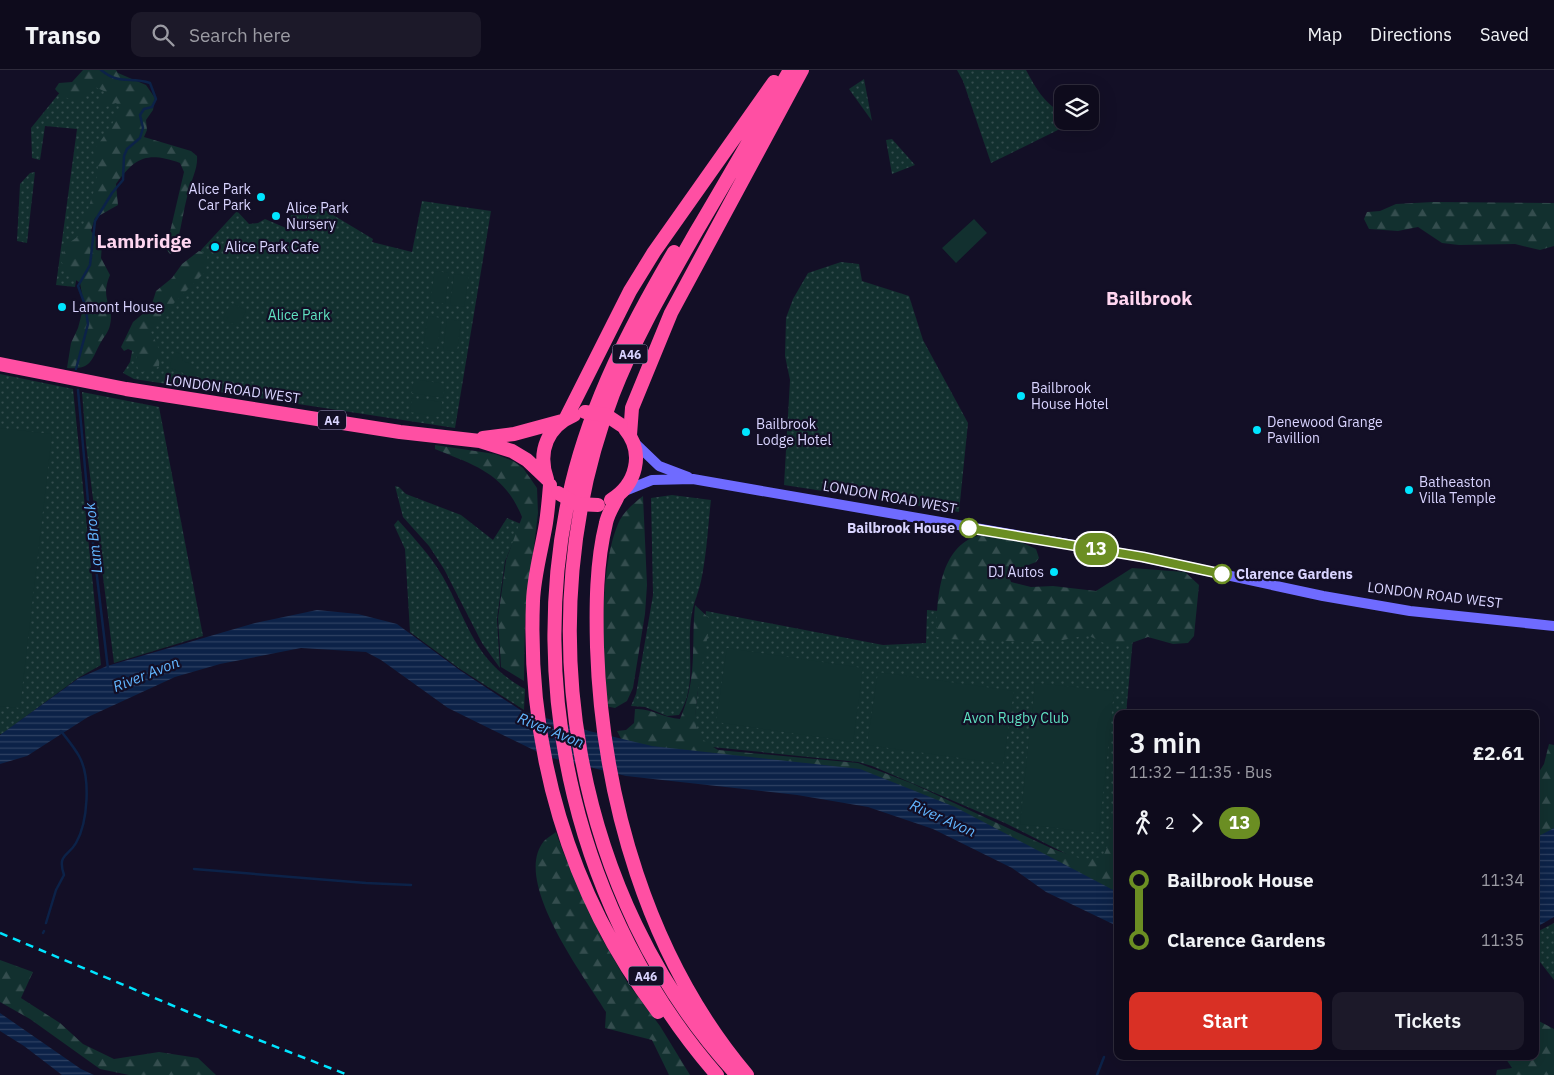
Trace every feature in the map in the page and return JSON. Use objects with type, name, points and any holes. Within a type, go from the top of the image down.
[{"type":"highway","name":"A46","points":[[737,1075],[700,1030],[674,992],[629,910],[614,872],[598,827],[584,777],[571,671],[570,609],[574,558],[586,482],[612,395],[651,311],[790,70]]},
{"type":"highway","points":[[747,1075],[711,1027],[685,986],[666,946],[639,879],[610,769],[599,702],[596,622],[601,556],[606,522],[620,494],[634,473],[636,462],[628,433],[632,408],[671,313],[802,70]]},
{"type":"highway","name":"A46","points":[[717,1075],[684,1034],[648,979],[613,913],[594,865],[573,795],[559,719],[555,669],[555,628],[560,554],[572,484],[602,390],[622,346],[651,292],[777,76]]},
{"type":"highway","points":[[712,1075],[676,1035],[623,960],[600,918],[572,857],[546,772],[532,671],[533,598],[552,486],[542,461],[545,443],[549,434],[564,420],[630,291],[654,252],[777,76]]},
{"type":"highway","name":"LONDON ROAD WEST","points":[[0,364],[126,390],[400,432],[470,440],[512,451],[527,460],[552,486]]},
{"type":"highway","name":"A4","points":[[564,420],[585,412],[606,415],[628,433]]},
{"type":"highway","name":"LONDON ROAD WEST","points":[[470,440],[514,434],[564,420]]},
{"type":"highway","name":"A4","points":[[552,486],[577,504],[598,505],[620,494]]},
{"type":"street","name":"LONDON ROAD WEST","points":[[628,433],[658,466],[693,479],[1143,557],[1323,596],[1410,611],[1554,626]]},
{"type":"street","name":"LONDON ROAD WEST","points":[[620,494],[652,480],[693,479]]},
{"type":"green space","points":[[83,70],[116,70],[118,73],[146,85],[155,98],[153,110],[146,120],[147,130],[144,137],[191,151],[197,156],[197,160],[175,251],[170,254],[166,249],[184,172],[180,163],[151,157],[144,159],[130,167],[116,184],[118,205],[95,218],[91,231],[102,244],[101,258],[110,275],[106,291],[111,313],[108,332],[90,362],[81,367],[67,368],[71,343],[78,328],[84,305],[80,283],[69,275],[61,261],[66,245],[80,235],[96,184],[98,166],[93,151],[112,124],[120,108],[116,103],[103,108],[98,104],[106,92],[95,87],[91,93],[81,99],[70,99],[59,94],[55,89],[59,83],[72,82]]},
{"type":"green space","points":[[957,70],[1026,70],[1045,99],[1054,107],[1054,130],[1058,130],[991,163],[963,81]]},
{"type":"green space","points":[[95,77],[138,97],[87,216],[75,287],[56,285],[77,129],[45,126],[40,160],[32,158],[31,128],[61,91]]},
{"type":"green space","points":[[864,79],[872,121],[849,89]]},
{"type":"green space","points":[[892,139],[915,165],[892,174],[886,140]]},
{"type":"green space","points":[[35,172],[27,243],[17,241],[20,184],[30,173]]},
{"type":"green space","name":"Alice Park","points":[[422,201],[491,211],[455,428],[134,379],[123,373],[130,362],[133,346],[202,249],[237,211],[249,224],[258,223],[265,219],[286,228],[291,215],[300,210],[308,213],[305,226],[313,203],[373,239],[372,242],[412,252]]},
{"type":"green space","points":[[1433,202],[1554,203],[1554,246],[1540,250],[1515,244],[1459,245],[1442,243],[1418,227],[1398,231],[1369,229],[1364,219],[1367,212],[1380,211],[1396,204]]},
{"type":"green space","points":[[974,219],[987,233],[956,263],[942,248]]},
{"type":"green space","points":[[199,251],[207,254],[208,263],[204,273],[156,321],[151,332],[160,351],[159,366],[149,373],[139,371],[136,363],[137,353],[128,349],[124,351],[121,347],[133,322],[151,307],[156,291],[172,278],[182,264]]},
{"type":"green space","points":[[841,262],[859,264],[862,281],[909,296],[923,340],[968,423],[959,512],[784,485],[790,380],[785,356],[786,318],[793,299],[808,273]]},
{"type":"green space","points":[[435,271],[449,273],[445,304],[430,301]]},
{"type":"green space","points":[[454,274],[469,276],[464,307],[450,305]]},
{"type":"green space","points":[[231,303],[246,310],[239,327],[223,319]]},
{"type":"green space","points":[[428,316],[442,318],[437,349],[423,347]]},
{"type":"green space","points":[[447,319],[461,321],[457,352],[443,350]]},
{"type":"green space","points":[[176,352],[181,354],[183,361],[196,366],[196,374],[191,376],[170,368],[172,356]]},
{"type":"green space","points":[[0,374],[73,389],[101,665],[78,678],[2,734],[0,734]]},
{"type":"green space","points":[[414,379],[445,384],[443,398],[412,393]]},
{"type":"green space","points":[[82,392],[159,407],[203,636],[114,663],[86,444]]},
{"type":"green space","points":[[412,398],[442,402],[440,417],[410,412]]},
{"type":"green space","points":[[0,428],[52,434],[20,708],[0,706]]},
{"type":"green space","points":[[435,445],[495,454],[513,461],[523,468],[537,488],[538,513],[525,623],[524,681],[501,667],[498,618],[506,560],[522,517],[507,490],[497,481],[476,466],[435,449]]},
{"type":"green space","points":[[395,486],[399,487],[406,494],[461,515],[493,540],[507,518],[521,524],[505,561],[497,619],[500,668],[482,643],[444,569],[429,546],[403,517]]},
{"type":"green space","points":[[672,495],[711,500],[704,567],[690,626],[690,678],[688,690],[685,703],[679,715],[667,716],[645,707],[631,706],[636,694],[653,595],[651,498]]},
{"type":"green space","points":[[643,496],[647,585],[645,614],[633,688],[627,701],[615,708],[605,706],[603,638],[607,565],[612,543],[622,516]]},
{"type":"green space","points":[[398,520],[422,547],[438,569],[483,654],[508,678],[525,689],[524,710],[460,669],[410,632],[405,549],[394,525]]},
{"type":"green space","points":[[981,535],[1021,542],[1036,549],[1039,558],[1036,562],[1008,573],[1011,582],[1031,587],[1053,586],[1096,591],[1132,568],[1185,572],[1199,585],[1194,636],[1188,643],[1173,644],[1148,637],[1123,646],[1104,643],[1087,635],[1063,640],[1029,642],[946,639],[937,637],[939,591],[948,562],[956,550],[967,540]]},
{"type":"green space","points":[[695,605],[711,620],[696,708],[697,729],[708,744],[718,750],[858,763],[911,783],[1053,849],[1082,859],[1103,857],[1107,848],[1114,804],[1114,900],[997,831],[627,750],[617,731],[626,730],[634,723],[635,709],[647,710],[680,719],[686,704],[692,676]]},
{"type":"green space","name":"Avon Rugby Club","points":[[927,610],[1134,627],[1126,710],[1114,710],[1114,838],[1110,876],[1005,823],[872,766],[858,762],[692,745],[706,611],[883,645],[926,643]]},
{"type":"green space","points":[[727,648],[863,668],[853,742],[716,722]]},
{"type":"green space","points":[[878,672],[1014,691],[1003,764],[867,745]]},
{"type":"green space","points":[[1035,683],[1114,691],[1099,833],[1020,824]]},
{"type":"green space","points":[[1549,744],[1554,745],[1554,831],[1539,840],[1539,772],[1544,764]]},
{"type":"green space","points":[[556,832],[601,937],[627,982],[660,1026],[690,1075],[669,1075],[652,1040],[605,1028],[606,1012],[568,953],[544,903],[537,880],[536,858],[544,841]]},
{"type":"green space","points":[[1554,923],[1554,980],[1539,962],[1539,931]]},
{"type":"green space","points":[[0,960],[33,972],[21,998],[60,1023],[83,1044],[114,1059],[159,1052],[198,1058],[216,1075],[129,1075],[100,1069],[30,1019],[0,1002]]},
{"type":"green space","points":[[1539,1021],[1554,1029],[1554,1075],[1496,1075],[1497,1070],[1512,1068],[1507,1060],[1539,1060]]},
{"type":"water","name":"River Avon","points":[[317,610],[358,614],[397,624],[461,671],[522,711],[589,731],[652,746],[860,769],[955,807],[1114,890],[1114,925],[1046,892],[1012,868],[933,829],[868,807],[797,795],[626,776],[548,757],[448,708],[381,660],[366,652],[301,648],[220,664],[175,677],[88,717],[27,756],[0,764],[0,735],[79,678],[107,666],[255,623]]},
{"type":"water","points":[[1554,828],[1554,917],[1539,926],[1539,836]]},
{"type":"water","points":[[0,1013],[81,1069],[94,1075],[62,1075],[24,1046],[0,1031]]},
{"type":"waterway","name":"Lam Brook","points":[[76,369],[88,324],[85,305],[78,286],[90,265],[95,221],[112,193],[123,180],[124,156],[127,149],[140,138],[143,128],[140,115],[144,109],[152,107],[156,99],[150,83],[114,78],[101,70]]},
{"type":"waterway","name":"Lam Brook","points":[[78,390],[88,501],[108,669]]},
{"type":"waterway","points":[[46,923],[56,890],[64,875],[62,868],[64,856],[73,848],[80,834],[86,800],[83,765],[61,731]]},
{"type":"waterway","points":[[194,869],[411,885]]},
{"type":"waterway","points":[[1097,1075],[1104,1057]]},
{"type":"railway","points":[[0,933],[200,1017],[348,1075]]},
{"type":"bus line","name":"13","points":[[969,528],[1143,557],[1222,574]]},
{"type":"place","name":"Alice Park Car Park","points":[[261,197]]},
{"type":"place","name":"Alice Park Nursery","points":[[276,216]]},
{"type":"place","name":"Alice Park Cafe","points":[[215,247]]},
{"type":"place","name":"Lamont House","points":[[62,307]]},
{"type":"place","name":"Bailbrook House Hotel","points":[[1021,396]]},
{"type":"place","name":"Denewood Grange Pavillion","points":[[1257,430]]},
{"type":"place","name":"Bailbrook Lodge Hotel","points":[[746,432]]},
{"type":"place","name":"Batheaston Villa Temple","points":[[1409,490]]},
{"type":"place","name":"Bailbrook House","points":[[969,528]]},
{"type":"place","name":"DJ Autos","points":[[1054,572]]},
{"type":"place","name":"Clarence Gardens","points":[[1222,574]]},
{"type":"district","name":"Lambridge","points":[[144,241]]},
{"type":"district","name":"Bailbrook","points":[[1149,298]]}]
